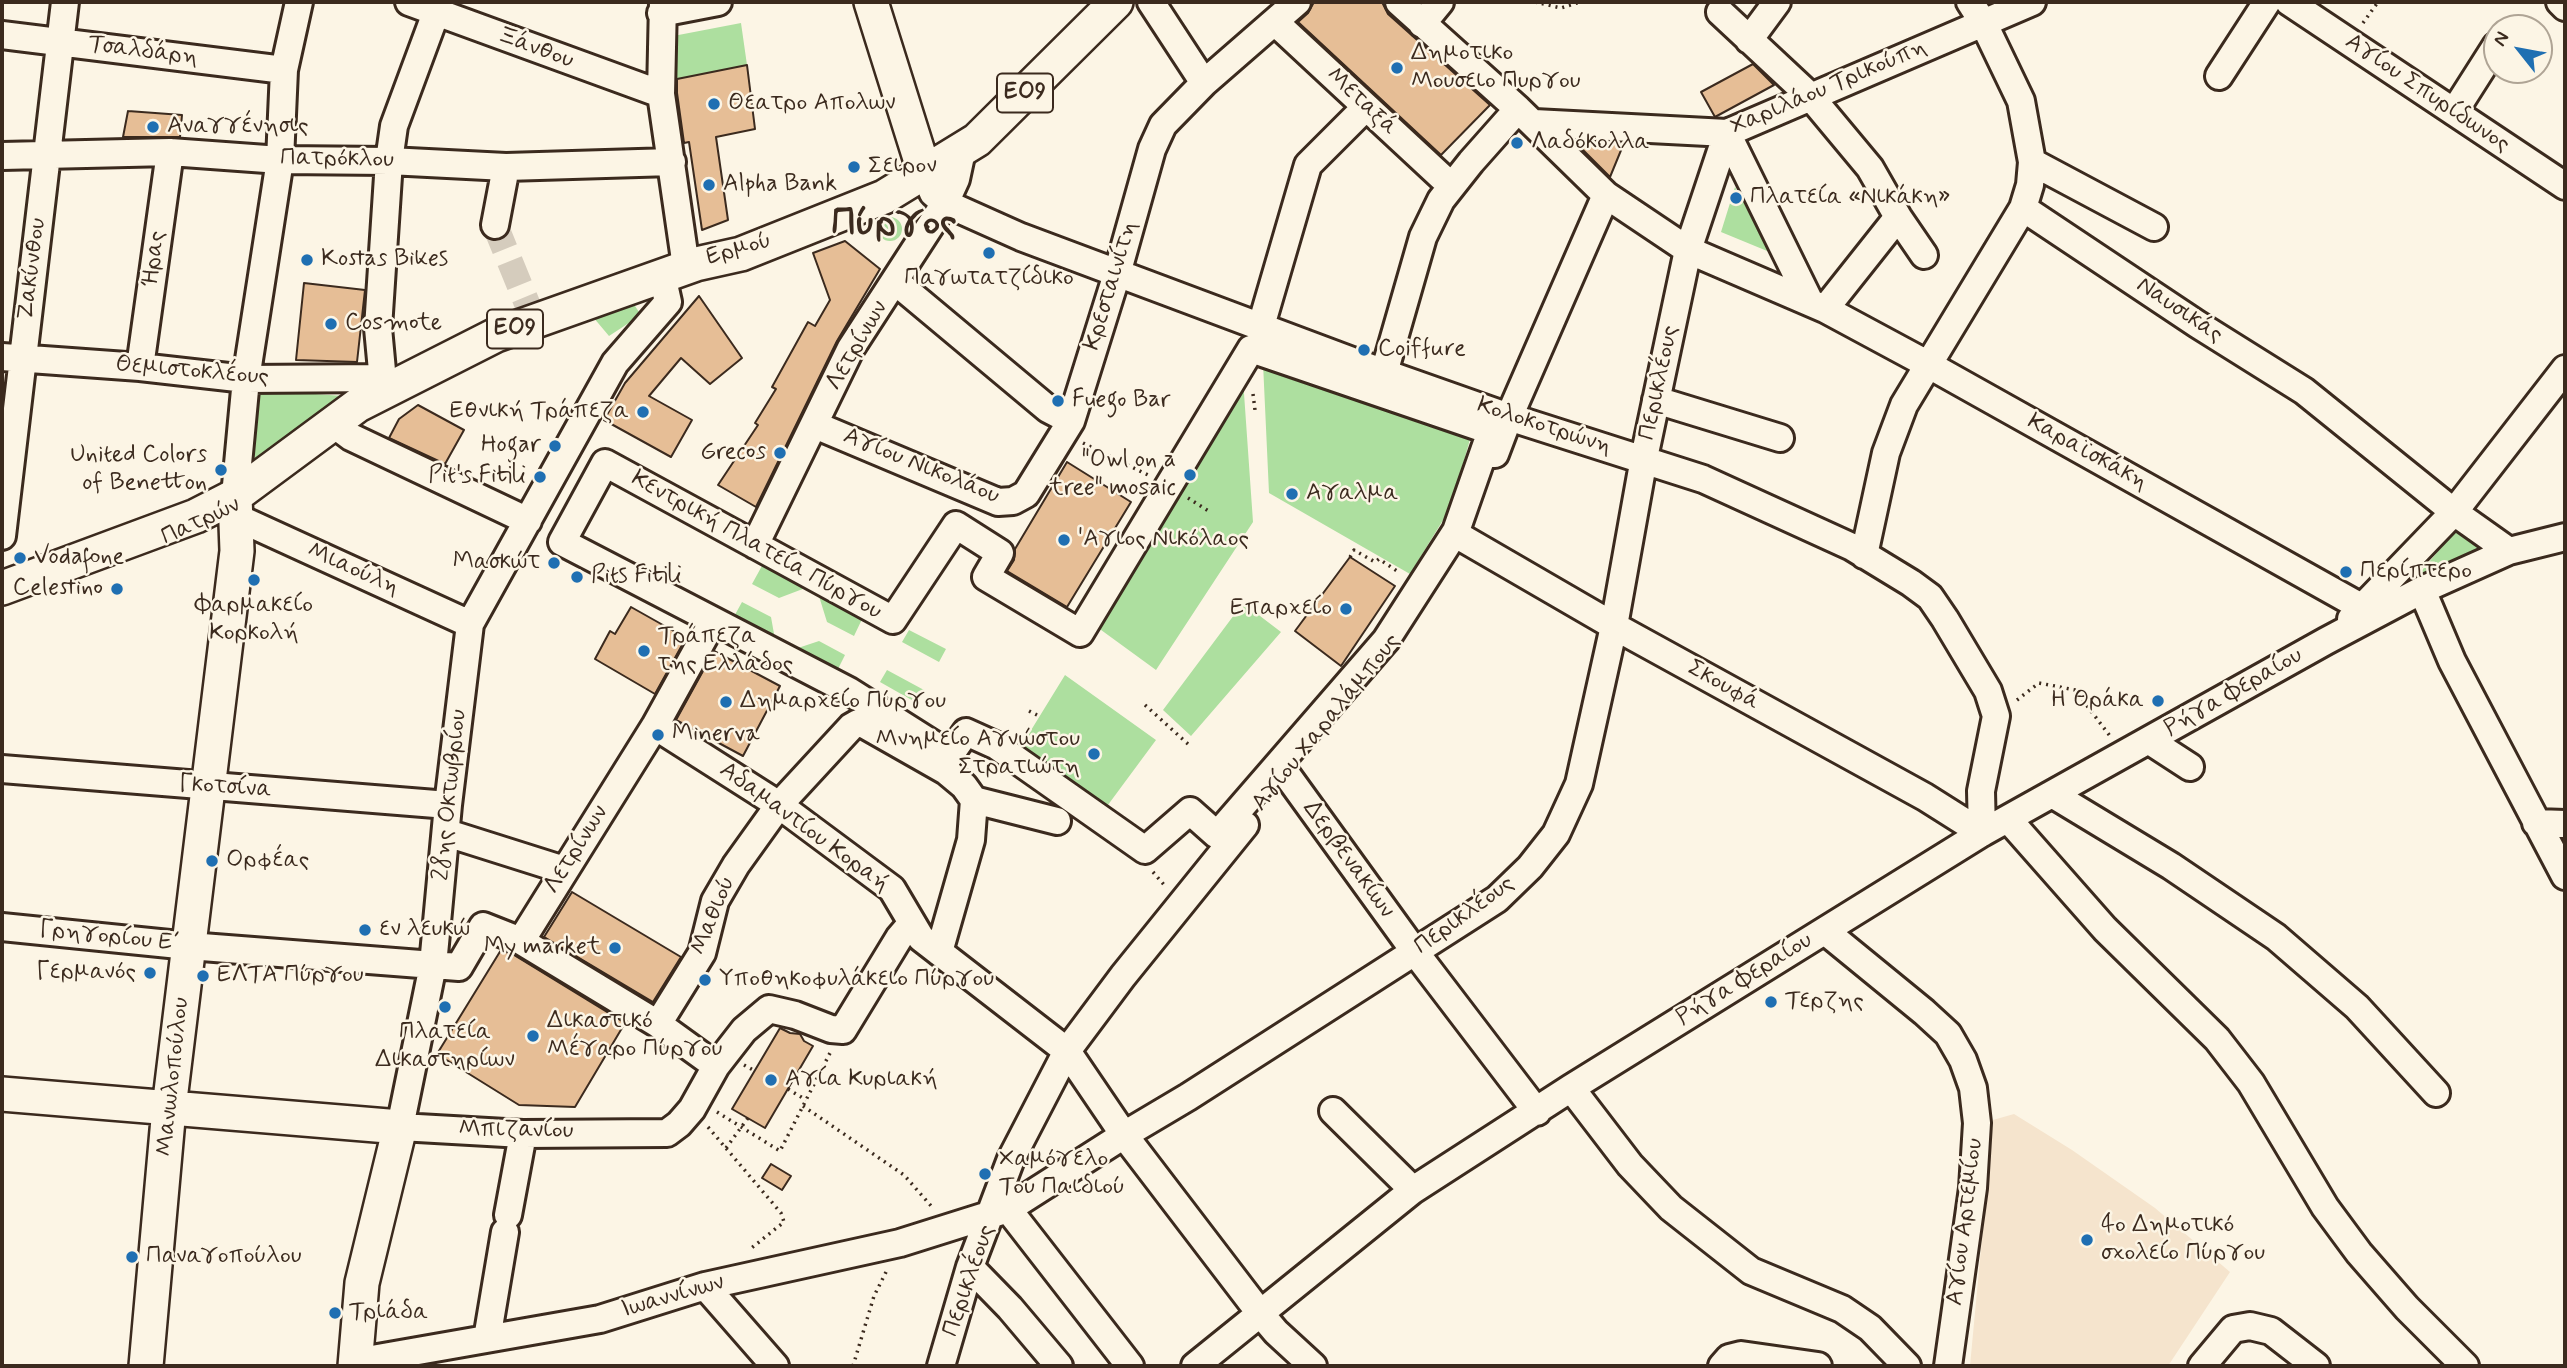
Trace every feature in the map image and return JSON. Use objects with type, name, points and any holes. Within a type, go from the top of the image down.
[{"type":"main road","points":[[871,2],[924,172]]},
{"type":"main road","name":"Ερμού","points":[[682,269],[741,254],[884,197],[962,150],[977,140],[1116,2]]},
{"type":"main road","name":"Πατρών","points":[[2,588],[196,516],[236,507],[380,389],[496,335],[682,269]]},
{"type":"main road","name":"Πατρών","points":[[2,603],[192,529],[236,507],[343,431],[364,412],[380,389]]},
{"type":"main road","name":"Μανωλοπούλου","points":[[146,1366],[169,1108],[237,551],[236,507]]},
{"type":"main road","name":"Μπιζανίου","points":[[2,1094],[400,1127]]},
{"type":"main road","name":"28ης Οκτωβρίου","points":[[355,1364],[362,1283],[400,1127]]},
{"type":"street","name":"Ζακύνθου","points":[[2,536],[12,358],[47,155],[65,2]]},
{"type":"street","points":[[236,507],[246,379],[280,160],[284,70],[299,2]]},
{"type":"street","name":"Ξάνθου","points":[[409,2],[438,8],[661,94]]},
{"type":"street","points":[[682,269],[673,162],[661,94],[662,7],[718,2]]},
{"type":"street","points":[[1151,2],[1204,82]]},
{"type":"street","name":"Κρεσταινίτη","points":[[1026,494],[1068,428],[1117,274],[1152,149],[1163,125],[1204,82],[1276,23],[1297,2]]},
{"type":"street","name":"Καραϊσκάκη","points":[[1399,2],[1526,116],[1606,195],[1688,250],[1817,305],[2363,608]]},
{"type":"street","points":[[1423,24],[1440,2]]},
{"type":"street","points":[[1749,40],[1777,2]]},
{"type":"street","points":[[1864,555],[1886,453],[1904,405],[2023,208],[2030,185],[2032,162],[2021,101],[1984,24],[1970,2]]},
{"type":"street","name":"Χαριλάου Τρικούπη","points":[[1526,116],[1727,133],[2032,2]]},
{"type":"street","points":[[2219,76],[2267,2]]},
{"type":"street","name":"Αγίου Σπυρίδωνος","points":[[2289,2],[2565,186]]},
{"type":"street","points":[[2560,2],[2565,7]]},
{"type":"street","points":[[380,389],[378,328],[389,161],[394,126],[438,8]]},
{"type":"street","points":[[1720,12],[1810,96],[1870,168],[1924,255]]},
{"type":"street","name":"Μεταξά","points":[[1276,23],[1447,182]]},
{"type":"street","name":"Τσαλδάρη","points":[[2,35],[284,70]]},
{"type":"street","points":[[2454,112],[2483,66]]},
{"type":"street","points":[[1261,326],[1308,165],[1366,107]]},
{"type":"street","points":[[1384,373],[1423,237],[1441,201],[1471,162],[1526,116]]},
{"type":"street","points":[[1727,133],[1817,305],[1898,217]]},
{"type":"street","name":"Περικλέους","points":[[941,1366],[970,1267],[998,1213],[1188,1097],[1497,899],[1530,867],[1556,834],[1579,784],[1614,626],[1644,458],[1688,250],[1727,133]]},
{"type":"street","name":"Λετρίνων","points":[[755,545],[852,348],[945,203],[956,179],[962,150]]},
{"type":"street","name":"Πατρόκλου","points":[[2,156],[170,152],[280,160],[389,161],[506,167],[673,162]]},
{"type":"street","name":"Ήρας","points":[[140,367],[170,152]]},
{"type":"street","points":[[2032,162],[2154,228]]},
{"type":"street","points":[[495,225],[506,167]]},
{"type":"street","points":[[924,172],[933,193],[945,203]]},
{"type":"street","name":"Αγίου Χαραλάμπους","points":[[998,1213],[1011,1159],[1067,1051],[1180,904],[1356,691],[1433,590],[1464,539],[1509,417],[1606,195]]},
{"type":"street","name":"Κολοκοτρώνη","points":[[945,203],[1021,237],[1384,373],[1509,417],[1644,458],[1744,497],[1864,555],[1930,597],[1988,691],[1996,716]]},
{"type":"street","name":"Ναυσικάς","points":[[2023,208],[2197,324],[2304,391],[2454,512],[2509,551]]},
{"type":"street","name":"28ης Οκτωβρίου","points":[[400,1127],[433,965],[448,805],[470,624],[615,363],[668,302],[682,269]]},
{"type":"street","points":[[896,282],[1048,408],[1068,428]]},
{"type":"street","name":"Κεντρική Πλατεία Πύργου","points":[[1251,349],[1491,431],[1456,531],[1386,640],[1217,835],[1190,811],[1146,850],[997,746],[966,732],[950,755],[849,691],[562,542],[605,463],[755,545],[893,620],[956,525],[1000,553],[986,577],[1080,633],[1251,349]]},
{"type":"street","name":"Θεμιστοκλέους","points":[[12,358],[380,389]]},
{"type":"street","points":[[2326,641],[2363,608],[2454,512],[2565,369]]},
{"type":"street","points":[[1656,400],[1780,438]]},
{"type":"street","name":"Αγίου Νικολάου","points":[[815,425],[999,502],[1013,501],[1026,494]]},
{"type":"street","points":[[343,431],[528,522]]},
{"type":"street","name":"Μιαούλη","points":[[236,507],[470,624]]},
{"type":"street","points":[[2326,641],[2422,590],[2509,551],[2565,537]]},
{"type":"street","name":"Σκουφά","points":[[1464,539],[1614,626],[1925,797],[1982,833]]},
{"type":"street","points":[[2422,590],[2452,662],[2565,876]]},
{"type":"street","name":"Λετρίνων","points":[[521,941],[655,726],[713,621]]},
{"type":"street","name":"Ρήγα Φεραίου","points":[[1195,1366],[1413,1190],[1571,1088],[1982,833],[2326,641]]},
{"type":"street","points":[[1982,833],[1980,791],[1996,716]]},
{"type":"street","name":"Μαθιού","points":[[658,1024],[702,953],[715,901],[736,865],[779,805],[851,727],[858,723],[866,725],[946,771],[964,786],[974,800]]},
{"type":"street","name":"Αδαμαντίου Κοραή","points":[[655,726],[779,805],[892,890],[921,939],[1067,1051],[1124,1135],[1260,1312],[1276,1332],[1313,1366]]},
{"type":"street","points":[[2150,741],[2190,767]]},
{"type":"street","name":"Γκοτσίνα","points":[[2,769],[448,805]]},
{"type":"street","name":"Δερβενακίων","points":[[1287,775],[1415,952],[1537,1112]]},
{"type":"street","points":[[2052,794],[2171,866],[2276,937],[2357,1007],[2436,1094]]},
{"type":"street","points":[[939,952],[971,840],[974,800],[1057,821]]},
{"type":"street","points":[[2008,820],[2105,929],[2217,1039],[2251,1083],[2325,1207],[2359,1253],[2407,1308],[2465,1366]]},
{"type":"street","points":[[2536,823],[2565,824]]},
{"type":"street","points":[[447,833],[564,870]]},
{"type":"street","points":[[843,1030],[899,938],[911,924]]},
{"type":"street","name":"Γρηγορίου Ε΄","points":[[2,927],[189,946],[459,967],[483,926],[521,941]]},
{"type":"street","name":"Αγίου Αρτεμίου","points":[[1825,931],[1948,1034],[1963,1060],[1973,1088],[1977,1123],[1973,1188],[1948,1366]]},
{"type":"street","points":[[521,941],[658,1024],[716,1066]]},
{"type":"street","name":"Μπιζανίου","points":[[400,1127],[523,1133],[667,1133],[679,1124],[695,1105],[716,1066],[744,1030],[769,1009],[795,1015],[831,1029],[843,1030]]},
{"type":"street","points":[[1571,1088],[1630,1164],[1671,1208],[1751,1271],[1842,1309],[1870,1328],[1907,1366]]},
{"type":"street","points":[[1333,1111],[1413,1190]]},
{"type":"street","points":[[487,1339],[523,1133]]},
{"type":"street","points":[[998,1213],[1130,1366]]},
{"type":"street","name":"Ιωαννίνων","points":[[355,1364],[600,1319],[705,1286],[901,1243],[998,1213]]},
{"type":"street","points":[[970,1267],[1010,1308],[1059,1366]]},
{"type":"street","points":[[705,1286],[762,1362]]},
{"type":"street","points":[[2208,1364],[2233,1329],[2250,1326],[2271,1331],[2316,1366]]},
{"type":"street","points":[[1722,1366],[1729,1358],[1741,1354],[1814,1366]]},
{"type":"path","points":[[1535,2],[1561,8],[1580,2]]},
{"type":"path","points":[[1068,428],[1169,485]]},
{"type":"path","points":[[1350,557],[1354,550],[1375,562],[1379,559],[1404,575]]},
{"type":"path","points":[[1996,716],[2039,683],[2075,691],[2125,755]]},
{"type":"path","points":[[1145,705],[1188,744]]},
{"type":"path","points":[[1029,711],[1037,715]]},
{"type":"path","points":[[695,1105],[741,1127],[780,1151],[843,1030]]},
{"type":"path","points":[[788,1089],[806,1100]]},
{"type":"path","points":[[695,1105],[726,1148],[781,1213]]},
{"type":"path","points":[[803,1107],[904,1175],[950,1227]]},
{"type":"path","points":[[726,1148],[748,1118]]},
{"type":"path","points":[[853,1366],[874,1296],[901,1243]]},
{"type":"shaded area","name":"4ο Δημοτικό σχολείο Πύργου","points":[[2014,1114],[2072,1150],[2155,1208],[2230,1272],[2168,1366],[1970,1366],[1993,1120]]},
{"type":"green space","points":[[741,23],[747,65],[673,80],[668,37]]},
{"type":"green space","points":[[1735,187],[1772,253],[1721,232]]},
{"type":"green space","points":[[890,217],[898,221],[902,229],[898,237],[890,241],[882,237],[878,229],[882,221]]},
{"type":"green space","points":[[633,303],[641,315],[609,336],[593,317]]},
{"type":"green space","points":[[1263,363],[1474,425],[1451,507],[1410,574],[1269,493]]},
{"type":"green space","points":[[1243,379],[1253,522],[1156,670],[1086,619]]},
{"type":"green space","points":[[260,390],[343,396],[253,471]]},
{"type":"green space","points":[[2457,529],[2480,549],[2401,595]]},
{"type":"green space","points":[[763,564],[808,587],[779,598],[752,584]]},
{"type":"green space","points":[[818,593],[864,615],[854,636],[827,622]]},
{"type":"green space","points":[[742,602],[771,617],[776,645],[731,622]]},
{"type":"green space","points":[[1243,603],[1281,632],[1191,736],[1163,710]]},
{"type":"green space","points":[[909,630],[946,649],[939,662],[902,642]]},
{"type":"green space","points":[[819,641],[845,655],[835,675],[789,651]]},
{"type":"green space","points":[[887,670],[924,690],[917,703],[880,682]]},
{"type":"green space","points":[[1065,675],[1156,740],[1102,813],[1017,753]]},
{"type":"building","name":"Δημοτικο Μουσειο Πυργου","points":[[1314,2],[1382,2],[1388,14],[1490,105],[1441,155],[1298,22],[1308,13]]},
{"type":"building","points":[[1753,64],[1774,85],[1715,117],[1701,92]]},
{"type":"building","name":"Θεατρο Απολων","points":[[747,65],[755,129],[716,137],[728,220],[702,230],[689,142],[684,143],[677,79]]},
{"type":"building","name":"Αναγγένησις","points":[[128,111],[182,115],[180,137],[123,137]]},
{"type":"building","points":[[1585,141],[1624,143],[1610,177],[1582,149]]},
{"type":"building","points":[[845,241],[880,269],[837,341],[756,507],[718,485],[758,425],[755,423],[776,389],[772,387],[808,322],[815,326],[830,300],[813,253]]},
{"type":"building","name":"Cosmote","points":[[304,283],[365,290],[357,362],[296,360]]},
{"type":"building","points":[[699,296],[742,358],[710,384],[681,358],[649,396],[692,420],[671,457],[604,420],[625,383]]},
{"type":"building","points":[[418,405],[464,430],[445,464],[389,438],[399,419]]},
{"type":"building","name":"'Αγιος Νικόλαος","points":[[1067,462],[1131,502],[1067,607],[1007,571],[1014,560],[1015,549]]},
{"type":"building","name":"Επαρχείο","points":[[1350,557],[1395,586],[1341,666],[1295,631]]},
{"type":"building","name":"Τράπεζα της Ελλάδος","points":[[631,607],[686,638],[655,694],[595,659],[610,631],[615,634]]},
{"type":"building","name":"Δημαρχείο Πύργου","points":[[714,651],[780,686],[743,756],[676,720]]},
{"type":"building","name":"My market","points":[[572,892],[681,957],[653,1002],[544,937]]},
{"type":"building","name":"Δικαστικό Μέγαρο Πύργου","points":[[501,950],[514,955],[625,1023],[575,1107],[519,1105],[437,1054]]},
{"type":"building","name":"Αγία Κυριακή","points":[[780,1028],[800,1034],[804,1041],[813,1046],[765,1128],[732,1109]]},
{"type":"building","points":[[771,1164],[791,1176],[782,1190],[762,1178]]},
{"type":"tunnel","points":[[495,225],[535,323]]},
{"type":"place","name":"Δημοτικο Μουσειο Πυργου","points":[[1397,68]]},
{"type":"place","name":"Θεατρο Απολων","points":[[714,104]]},
{"type":"place","name":"Αναγγένησις","points":[[153,127]]},
{"type":"place","name":"Λαδόκολλα","points":[[1517,143]]},
{"type":"place","name":"Σειρον","points":[[854,167]]},
{"type":"place","name":"Alpha Bank","points":[[709,185]]},
{"type":"place","name":"Πλατεία «Νικάκη»","points":[[1736,198]]},
{"type":"place","name":"Παγωτατζίδικο","points":[[989,253]]},
{"type":"place","name":"Kostas Bikes","points":[[307,260]]},
{"type":"place","name":"Cosmote","points":[[331,324]]},
{"type":"place","name":"Coiffure","points":[[1364,350]]},
{"type":"place","name":"Fuego Bar","points":[[1058,401]]},
{"type":"place","name":"Εθνική Τράπεζα","points":[[643,412]]},
{"type":"place","name":"Hogar","points":[[555,446]]},
{"type":"place","name":"Grecos","points":[[780,453]]},
{"type":"place","name":"United Colors of Benetton","points":[[221,470]]},
{"type":"place","name":"\"Owl on a tree\" mosaic","points":[[1190,475]]},
{"type":"place","name":"Pit's Fitili","points":[[540,477]]},
{"type":"place","name":"Αγαλμα","points":[[1292,494]]},
{"type":"place","name":"'Αγιος Νικόλαος","points":[[1064,540]]},
{"type":"place","name":"Vodafone","points":[[20,558]]},
{"type":"place","name":"Mασκώτ","points":[[554,563]]},
{"type":"place","name":"Περίπτερο","points":[[2346,572]]},
{"type":"place","name":"Pits Fitili","points":[[577,577]]},
{"type":"place","name":"Φαρμακείο Κορκολή","points":[[254,580]]},
{"type":"place","name":"Celestino","points":[[117,589]]},
{"type":"place","name":"Επαρχείο","points":[[1346,609]]},
{"type":"place","name":"Τράπεζα της Ελλάδος","points":[[644,651]]},
{"type":"place","name":"Η Θράκα","points":[[2158,701]]},
{"type":"place","name":"Δημαρχείο Πύργου","points":[[726,702]]},
{"type":"place","name":"Minerva","points":[[658,735]]},
{"type":"place","name":"Μνημείο Αγνώστου Στρατιώτη","points":[[1094,754]]},
{"type":"place","name":"Ορφέας","points":[[212,861]]},
{"type":"place","name":"εν λευκώ","points":[[365,930]]},
{"type":"place","name":"My market","points":[[615,948]]},
{"type":"place","name":"Γερμανός","points":[[150,973]]},
{"type":"place","name":"ΕΛΤΑ Πύργου","points":[[203,976]]},
{"type":"place","name":"Υποθηκοφυλάκειο Πύργου","points":[[705,980]]},
{"type":"place","name":"Τερζης","points":[[1771,1002]]},
{"type":"place","name":"Πλατεία Δικαστηρίων","points":[[445,1007]]},
{"type":"place","name":"Δικαστικό Μέγαρο Πύργου","points":[[533,1036]]},
{"type":"place","name":"Αγία Κυριακή","points":[[771,1080]]},
{"type":"place","name":"Χαμόγελο Του Παιδιού","points":[[985,1174]]},
{"type":"place","name":"4ο Δημοτικό σχολείο Πύργου","points":[[2087,1240]]},
{"type":"place","name":"Παναγοπούλου","points":[[132,1257]]},
{"type":"place","name":"Τριάδα","points":[[335,1313]]},
{"type":"district","name":"Πύργος","points":[[894,226]]}]
